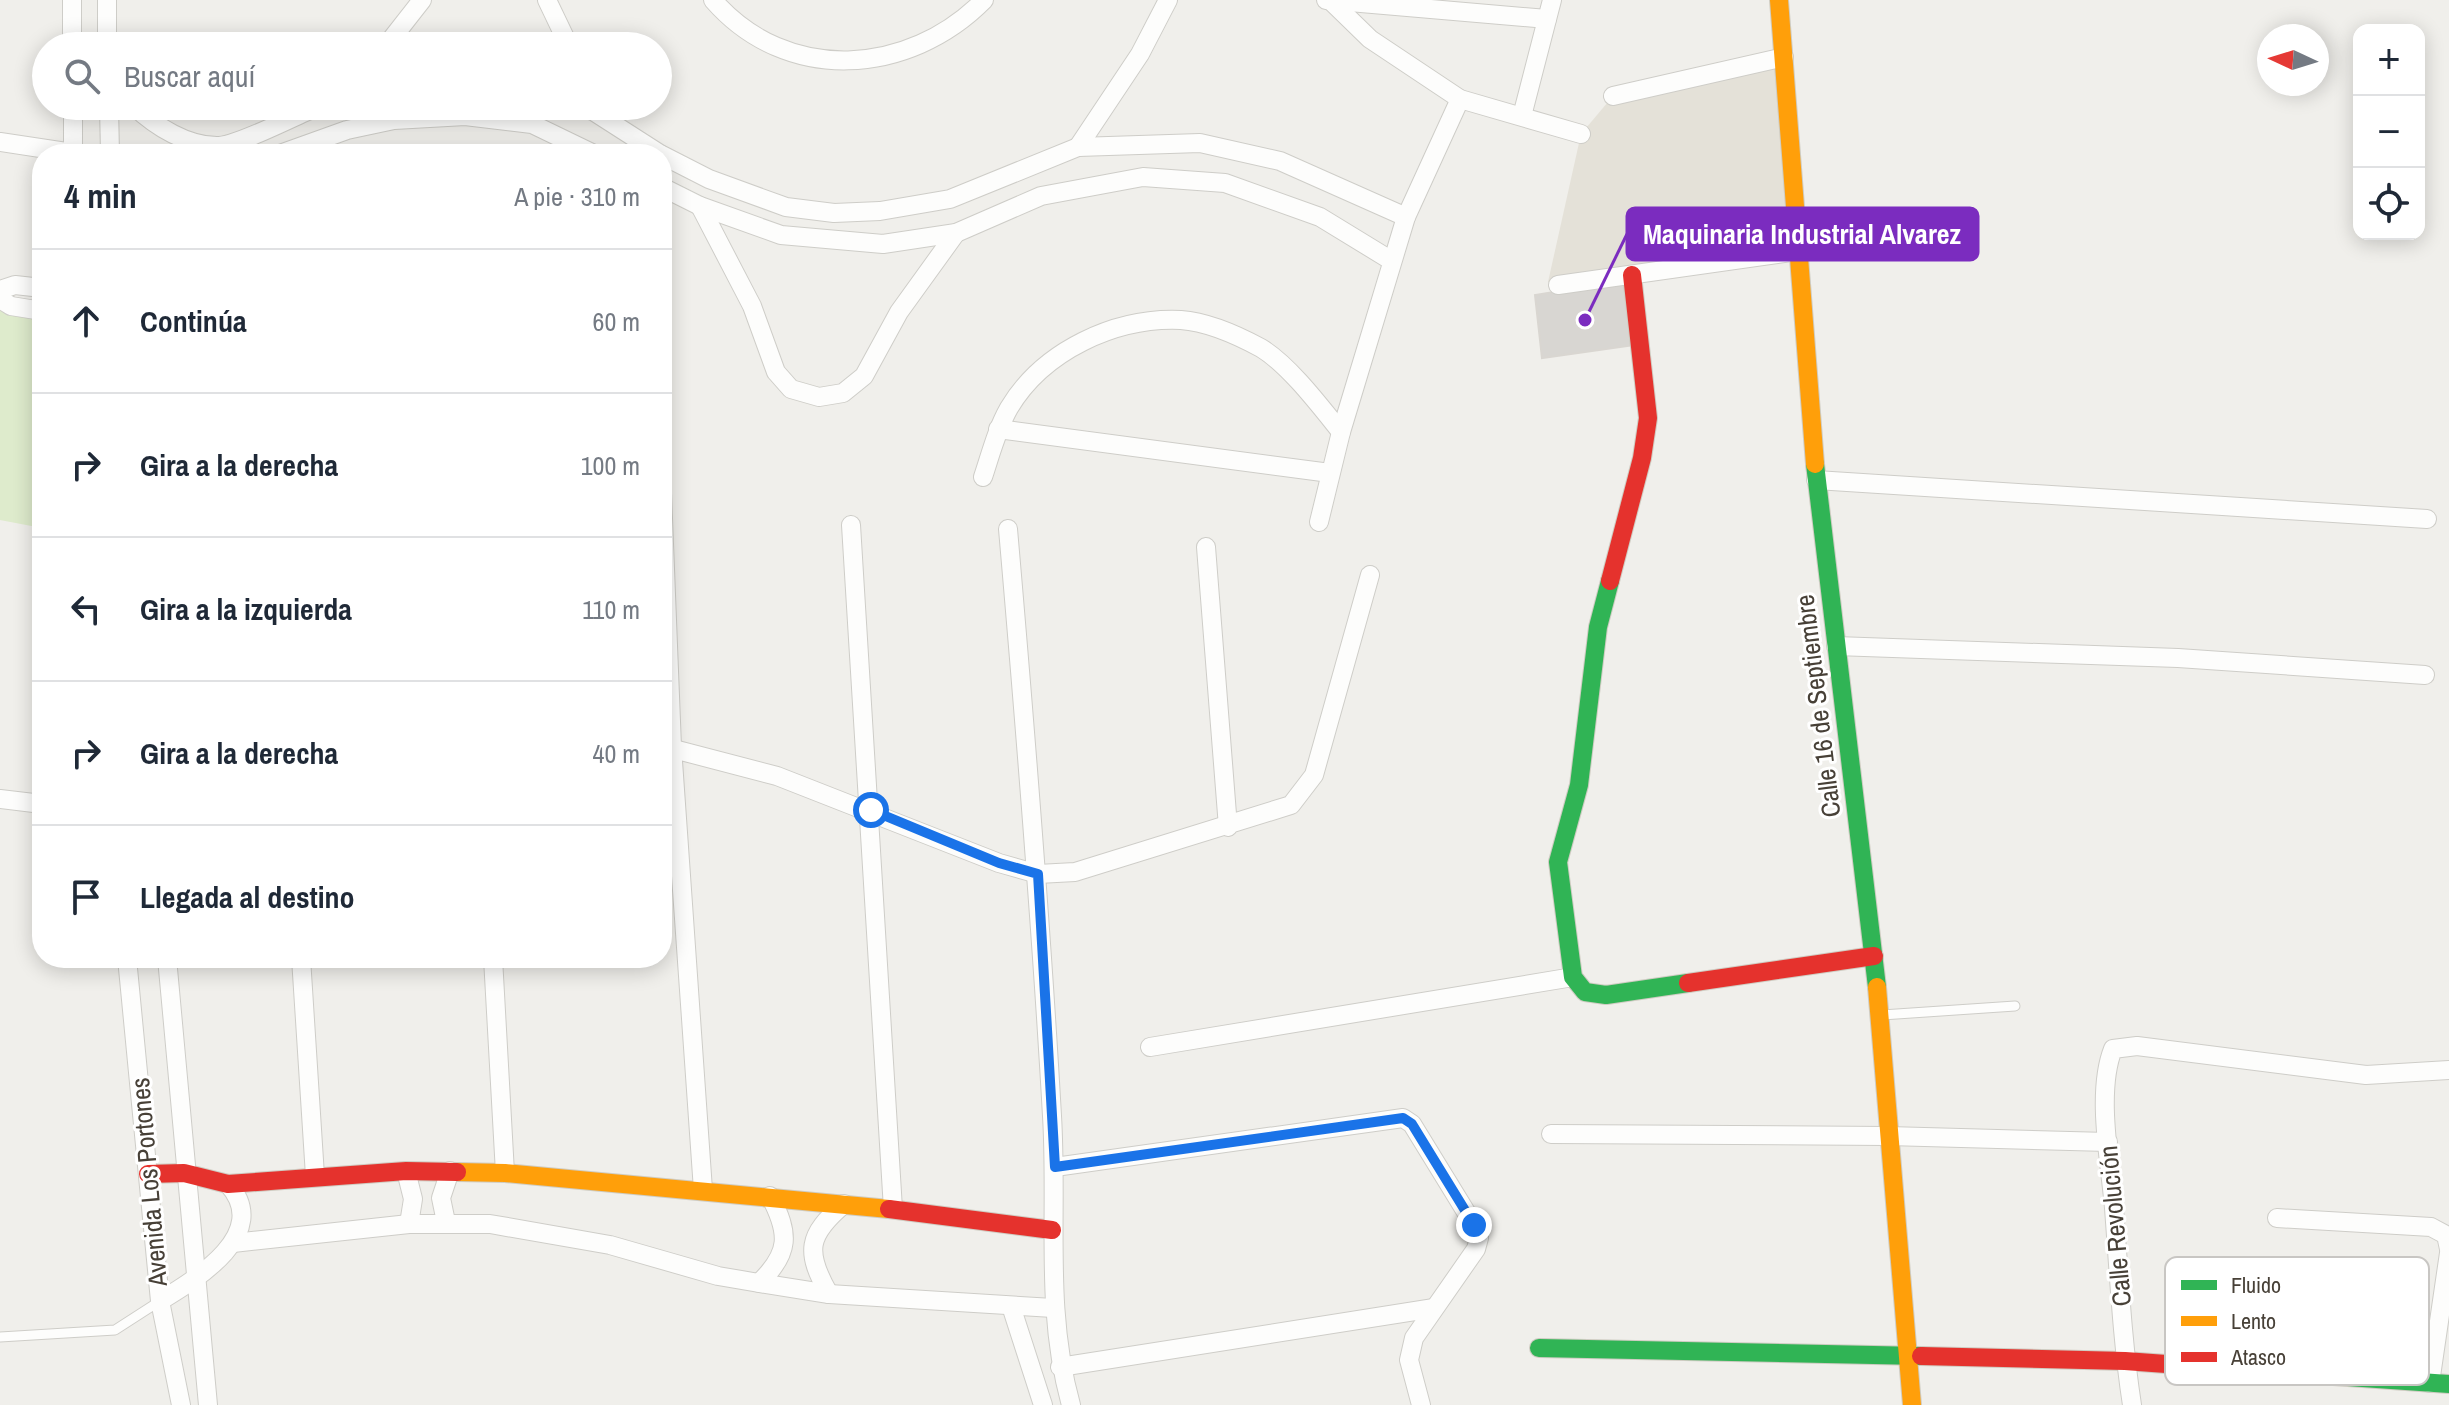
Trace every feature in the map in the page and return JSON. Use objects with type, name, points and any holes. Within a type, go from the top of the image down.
[{"type":"street","points":[[72,0],[72,32]]},
{"type":"street","points":[[107,0],[107,32]]},
{"type":"street","points":[[397,32],[422,0]]},
{"type":"street","points":[[547,0],[562,32]]},
{"type":"street","points":[[713,0],[744,27],[769,42],[795,53],[847,62],[916,48],[963,21],[984,0]]},
{"type":"street","points":[[1078,147],[1140,54],[1168,0]]},
{"type":"street","points":[[1323,0],[1547,19]]},
{"type":"street","points":[[1522,116],[1552,0]]},
{"type":"street","name":"Calle 16 de Septiembre","points":[[1779,0],[1816,480],[1874,956],[1912,1405]]},
{"type":"street","points":[[1331,1],[1370,39],[1460,99],[1581,134]]},
{"type":"street","points":[[1613,96],[1784,57]]},
{"type":"street","points":[[1319,522],[1341,432],[1406,217],[1460,99]]},
{"type":"street","points":[[73,120],[73,144]]},
{"type":"street","points":[[109,120],[110,144]]},
{"type":"street","points":[[153,120],[169,132],[202,144]]},
{"type":"street","points":[[234,144],[288,120]]},
{"type":"street","points":[[308,144],[347,130],[394,120]]},
{"type":"street","points":[[498,120],[532,124],[573,144]]},
{"type":"street","points":[[606,120],[643,144]]},
{"type":"street","points":[[0,142],[32,147]]},
{"type":"street","points":[[672,161],[709,179],[786,207],[834,213],[880,211],[950,199],[1078,147],[1128,143],[1213,146],[1280,161],[1406,217]]},
{"type":"street","points":[[1002,176],[1016,207]]},
{"type":"street","points":[[672,192],[700,206],[781,235],[883,244],[956,233],[1041,196],[1143,177],[1225,183],[1320,217],[1392,261]]},
{"type":"street","points":[[700,206],[752,306],[776,372],[791,389],[819,397],[843,393],[864,376],[899,312],[956,233]]},
{"type":"street","points":[[1558,285],[1798,251]]},
{"type":"street","points":[[1632,275],[1648,418],[1642,458],[1598,627],[1579,785],[1558,862],[1573,977],[1585,992],[1606,995],[1874,956]]},
{"type":"street","points":[[0,290],[15,285],[32,287]]},
{"type":"street","points":[[0,299],[11,306],[32,309]]},
{"type":"street","points":[[983,477],[998,429],[1011,405],[1044,365],[1091,337],[1132,324],[1182,320],[1224,330],[1264,350],[1313,398],[1341,432]]},
{"type":"street","points":[[998,429],[1330,473]]},
{"type":"street","points":[[1816,480],[2427,519]]},
{"type":"street","points":[[851,525],[871,810],[893,1209]]},
{"type":"street","points":[[1008,529],[1038,874],[1055,1167],[1053,1308],[1060,1367],[1071,1405]]},
{"type":"street","points":[[1206,547],[1228,827]]},
{"type":"street","points":[[672,747],[777,776],[871,810],[999,863],[1038,874],[1075,872],[1291,805],[1314,775],[1370,575]]},
{"type":"street","points":[[1836,646],[2178,658],[2425,675]]},
{"type":"street","points":[[0,799],[32,803]]},
{"type":"street","points":[[672,808],[703,1190]]},
{"type":"street","name":"Avenida Los Portones","points":[[128,968],[160,1301],[181,1405]]},
{"type":"street","name":"Avenida Los Portones","points":[[168,968],[184,1173],[208,1405]]},
{"type":"street","points":[[302,968],[315,1176]]},
{"type":"street","points":[[494,968],[505,1173]]},
{"type":"street","points":[[1150,1047],[1573,977]]},
{"type":"street","name":"Calle Revolución","points":[[2132,1405],[2125,1361],[2108,1142],[2106,1067],[2113,1049],[2137,1046],[2366,1075],[2449,1070]]},
{"type":"street","points":[[1055,1167],[1403,1118],[1412,1124],[1479,1238],[1476,1249],[1414,1338],[1409,1360],[1421,1405]]},
{"type":"street","points":[[1551,1134],[1888,1136],[2108,1142]]},
{"type":"street","points":[[148,1174],[184,1173],[228,1184],[406,1171],[505,1173],[770,1196],[1052,1230]]},
{"type":"street","points":[[406,1171],[413,1199],[409,1224]]},
{"type":"street","points":[[446,1222],[441,1198],[450,1171]]},
{"type":"street","points":[[160,1301],[194,1279],[233,1243],[243,1219],[237,1194],[228,1184]]},
{"type":"street","points":[[759,1283],[777,1266],[785,1243],[782,1219],[770,1196]]},
{"type":"street","points":[[829,1294],[813,1267],[813,1244],[822,1223],[844,1204]]},
{"type":"street","points":[[2277,1218],[2431,1227],[2446,1235],[2449,1251],[2430,1383],[2449,1384]]},
{"type":"street","points":[[233,1243],[446,1222],[522,1228],[610,1245],[718,1276],[829,1294],[1053,1308]]},
{"type":"street","points":[[1011,1306],[1043,1405]]},
{"type":"street","points":[[1060,1367],[1434,1308]]},
{"type":"street","points":[[1539,1348],[2165,1364]]},
{"type":"lane","points":[[1879,1015],[2015,1006]]},
{"type":"lane","points":[[0,1337],[115,1330],[160,1301]]},
{"type":"shaded area","points":[[1784,57],[1798,251],[1548,282],[1581,134],[1613,96]]},
{"type":"green space","points":[[0,306],[32,311],[32,526],[0,520]]},
{"type":"building","points":[[1628,280],[1635,345],[1542,358],[1535,295]]},
{"type":"traffic: fast","points":[[1815,464],[1877,987]]},
{"type":"traffic: fast","points":[[1610,581],[1598,627],[1579,785],[1558,862],[1573,977],[1585,992],[1606,995],[1688,983]]},
{"type":"traffic: fast","points":[[1539,1348],[1921,1356]]},
{"type":"traffic: fast","points":[[2429,1383],[2449,1384]]},
{"type":"traffic: slow","points":[[1779,0],[1815,464]]},
{"type":"traffic: slow","points":[[1877,987],[1912,1405]]},
{"type":"traffic: slow","points":[[457,1172],[505,1173],[889,1209]]},
{"type":"traffic: jam","points":[[1610,581],[1642,458],[1648,418],[1632,275]]},
{"type":"traffic: jam","points":[[1688,983],[1874,956]]},
{"type":"traffic: jam","points":[[148,1174],[184,1173],[228,1184],[406,1171],[457,1172]]},
{"type":"traffic: jam","points":[[889,1209],[1052,1230]]},
{"type":"traffic: jam","points":[[1921,1356],[2165,1364]]},
{"type":"place","name":"Maquinaria Industrial Alvarez","points":[[1585,320]]},
{"type":"route","points":[[871,810],[999,863],[1038,874],[1055,1167],[1389,1117],[1403,1118],[1412,1124],[1474,1225]]}]
